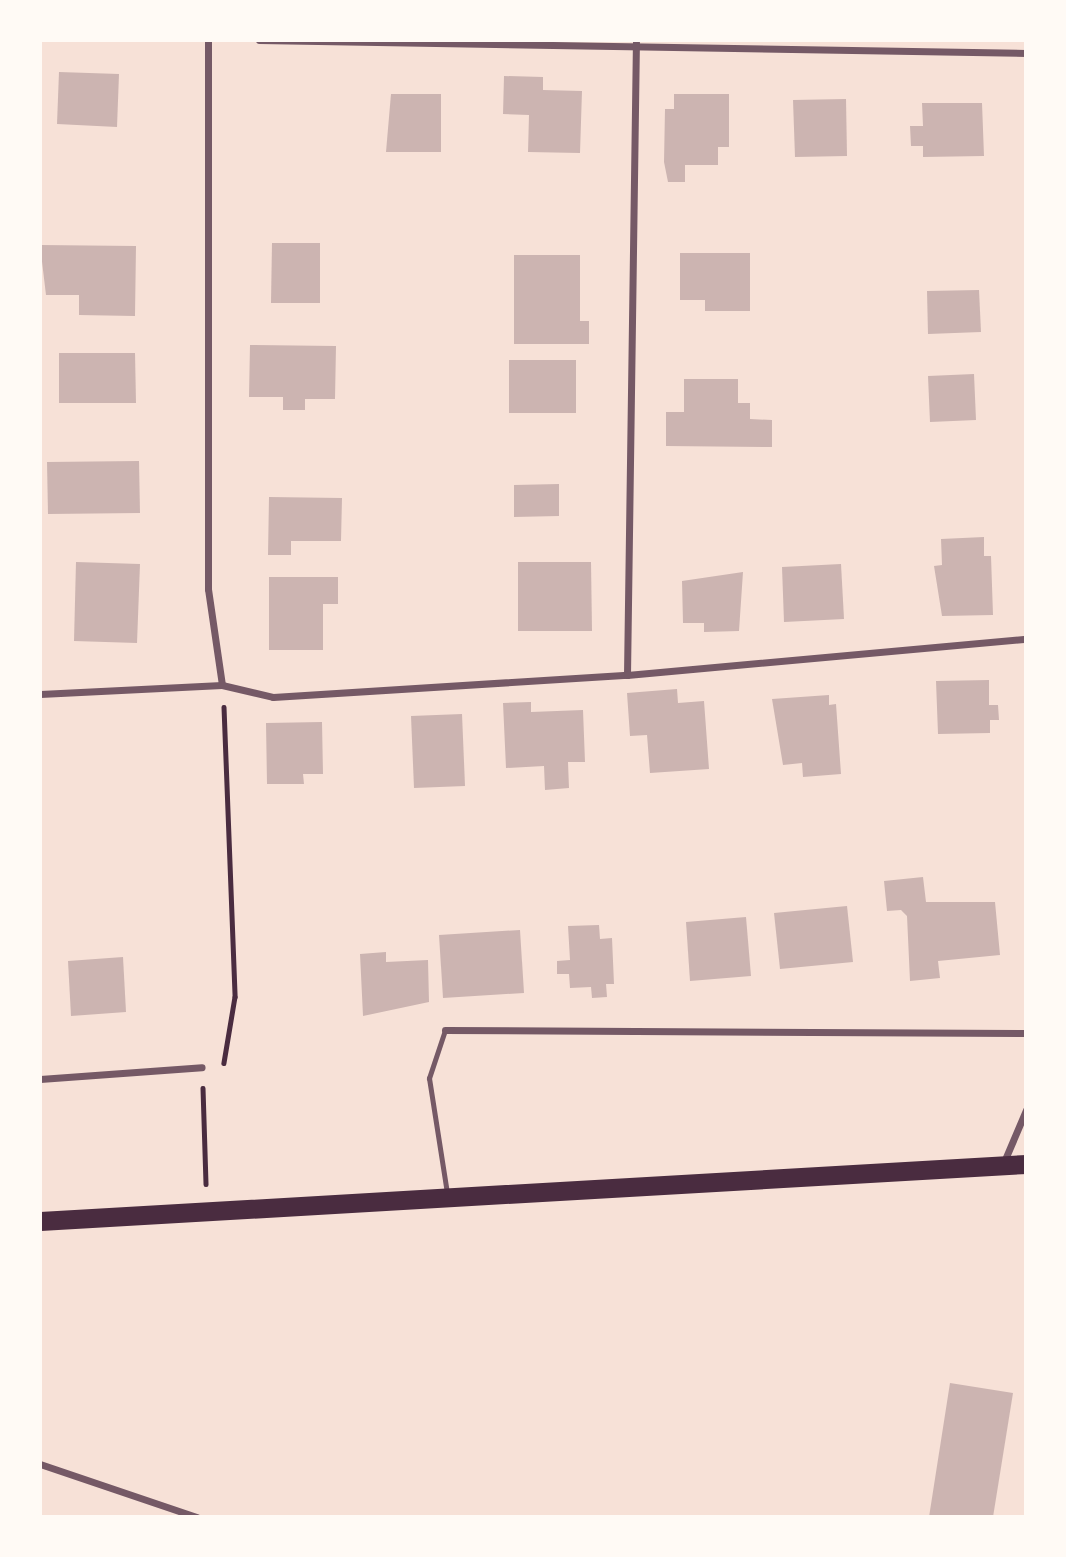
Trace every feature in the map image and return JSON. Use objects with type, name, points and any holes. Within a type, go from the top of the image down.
[{"type":"highway","points":[[40,1221],[207,1209],[1026,1164]]},
{"type":"street","points":[[208,40],[208,589],[222,685]]},
{"type":"street","points":[[259,40],[636,42],[1026,53]]},
{"type":"street","points":[[628,675],[636,42]]},
{"type":"street","points":[[40,694],[222,685],[273,697],[628,675],[1026,639]]},
{"type":"street","points":[[445,1030],[1026,1033]]},
{"type":"street","points":[[40,1079],[202,1067]]},
{"type":"street","points":[[1003,1165],[1026,1110]]},
{"type":"street","points":[[40,1464],[197,1517]]},
{"type":"lane","points":[[445,1030],[429,1078],[447,1196]]},
{"type":"path","points":[[207,1209],[202,1067],[226,1063],[235,997],[226,839],[231,770],[222,685]]},
{"type":"building","points":[[59,72],[119,74],[117,127],[57,124]]},
{"type":"building","points":[[504,76],[543,77],[543,90],[582,91],[580,153],[528,152],[529,115],[503,114]]},
{"type":"building","points":[[391,94],[441,94],[441,152],[386,152]]},
{"type":"building","points":[[674,94],[729,94],[729,147],[718,147],[718,165],[685,165],[685,182],[668,182],[664,162],[665,109],[674,109]]},
{"type":"building","points":[[846,99],[847,156],[795,157],[793,100]]},
{"type":"building","points":[[922,103],[982,103],[984,156],[923,157],[923,146],[911,146],[910,126],[923,126]]},
{"type":"building","points":[[272,243],[320,243],[320,303],[271,303]]},
{"type":"building","points":[[40,245],[136,246],[135,316],[79,315],[79,295],[46,295]]},
{"type":"building","points":[[680,253],[750,253],[750,311],[705,311],[705,300],[680,300]]},
{"type":"building","points":[[514,255],[580,255],[580,321],[589,321],[589,344],[514,344]]},
{"type":"building","points":[[979,290],[981,332],[928,334],[927,291]]},
{"type":"building","points":[[250,345],[336,346],[335,399],[305,399],[305,410],[283,410],[283,397],[249,397]]},
{"type":"building","points":[[59,353],[135,353],[136,403],[59,403]]},
{"type":"building","points":[[509,360],[576,360],[576,413],[509,413]]},
{"type":"building","points":[[974,374],[976,420],[930,422],[928,376]]},
{"type":"building","points":[[684,379],[738,379],[738,403],[750,403],[750,419],[772,420],[772,447],[666,446],[666,412],[684,412]]},
{"type":"building","points":[[139,461],[140,513],[48,514],[47,462]]},
{"type":"building","points":[[559,484],[559,516],[514,517],[514,485]]},
{"type":"building","points":[[269,497],[342,498],[341,541],[291,541],[291,555],[268,555]]},
{"type":"building","points":[[984,537],[984,556],[991,556],[993,615],[942,616],[934,566],[942,565],[941,539]]},
{"type":"building","points":[[76,562],[140,564],[137,643],[74,641]]},
{"type":"building","points":[[518,562],[591,562],[592,631],[518,631]]},
{"type":"building","points":[[841,564],[844,619],[784,622],[782,567]]},
{"type":"building","points":[[743,572],[739,631],[704,632],[704,623],[683,623],[682,581]]},
{"type":"building","points":[[269,577],[338,577],[338,604],[323,604],[323,650],[269,650]]},
{"type":"building","points":[[989,680],[989,705],[998,705],[999,720],[990,720],[990,733],[938,734],[936,681]]},
{"type":"building","points":[[677,689],[678,703],[704,701],[709,769],[650,773],[647,735],[630,736],[627,693]]},
{"type":"building","points":[[829,695],[829,705],[836,704],[841,774],[803,777],[802,763],[783,765],[772,699]]},
{"type":"building","points":[[531,702],[531,712],[583,710],[585,762],[568,762],[569,788],[545,790],[544,766],[506,768],[503,703]]},
{"type":"building","points":[[462,714],[465,786],[414,788],[411,716]]},
{"type":"building","points":[[322,722],[323,774],[303,774],[304,784],[267,784],[266,723]]},
{"type":"building","points":[[923,877],[926,902],[995,902],[1000,955],[938,961],[940,978],[910,981],[907,916],[901,910],[887,911],[884,881]]},
{"type":"building","points":[[847,906],[853,962],[780,969],[774,913]]},
{"type":"building","points":[[746,917],[751,976],[690,981],[686,922]]},
{"type":"building","points":[[599,925],[600,939],[612,938],[614,984],[606,984],[607,997],[592,998],[591,987],[570,988],[569,974],[557,974],[557,961],[570,960],[568,926]]},
{"type":"building","points":[[520,930],[524,993],[443,998],[439,935]]},
{"type":"building","points":[[386,952],[386,962],[428,960],[429,1002],[363,1016],[360,954]]},
{"type":"building","points":[[123,957],[126,1012],[71,1016],[68,961]]},
{"type":"building","points":[[950,1383],[1013,1393],[993,1517],[929,1517]]}]
